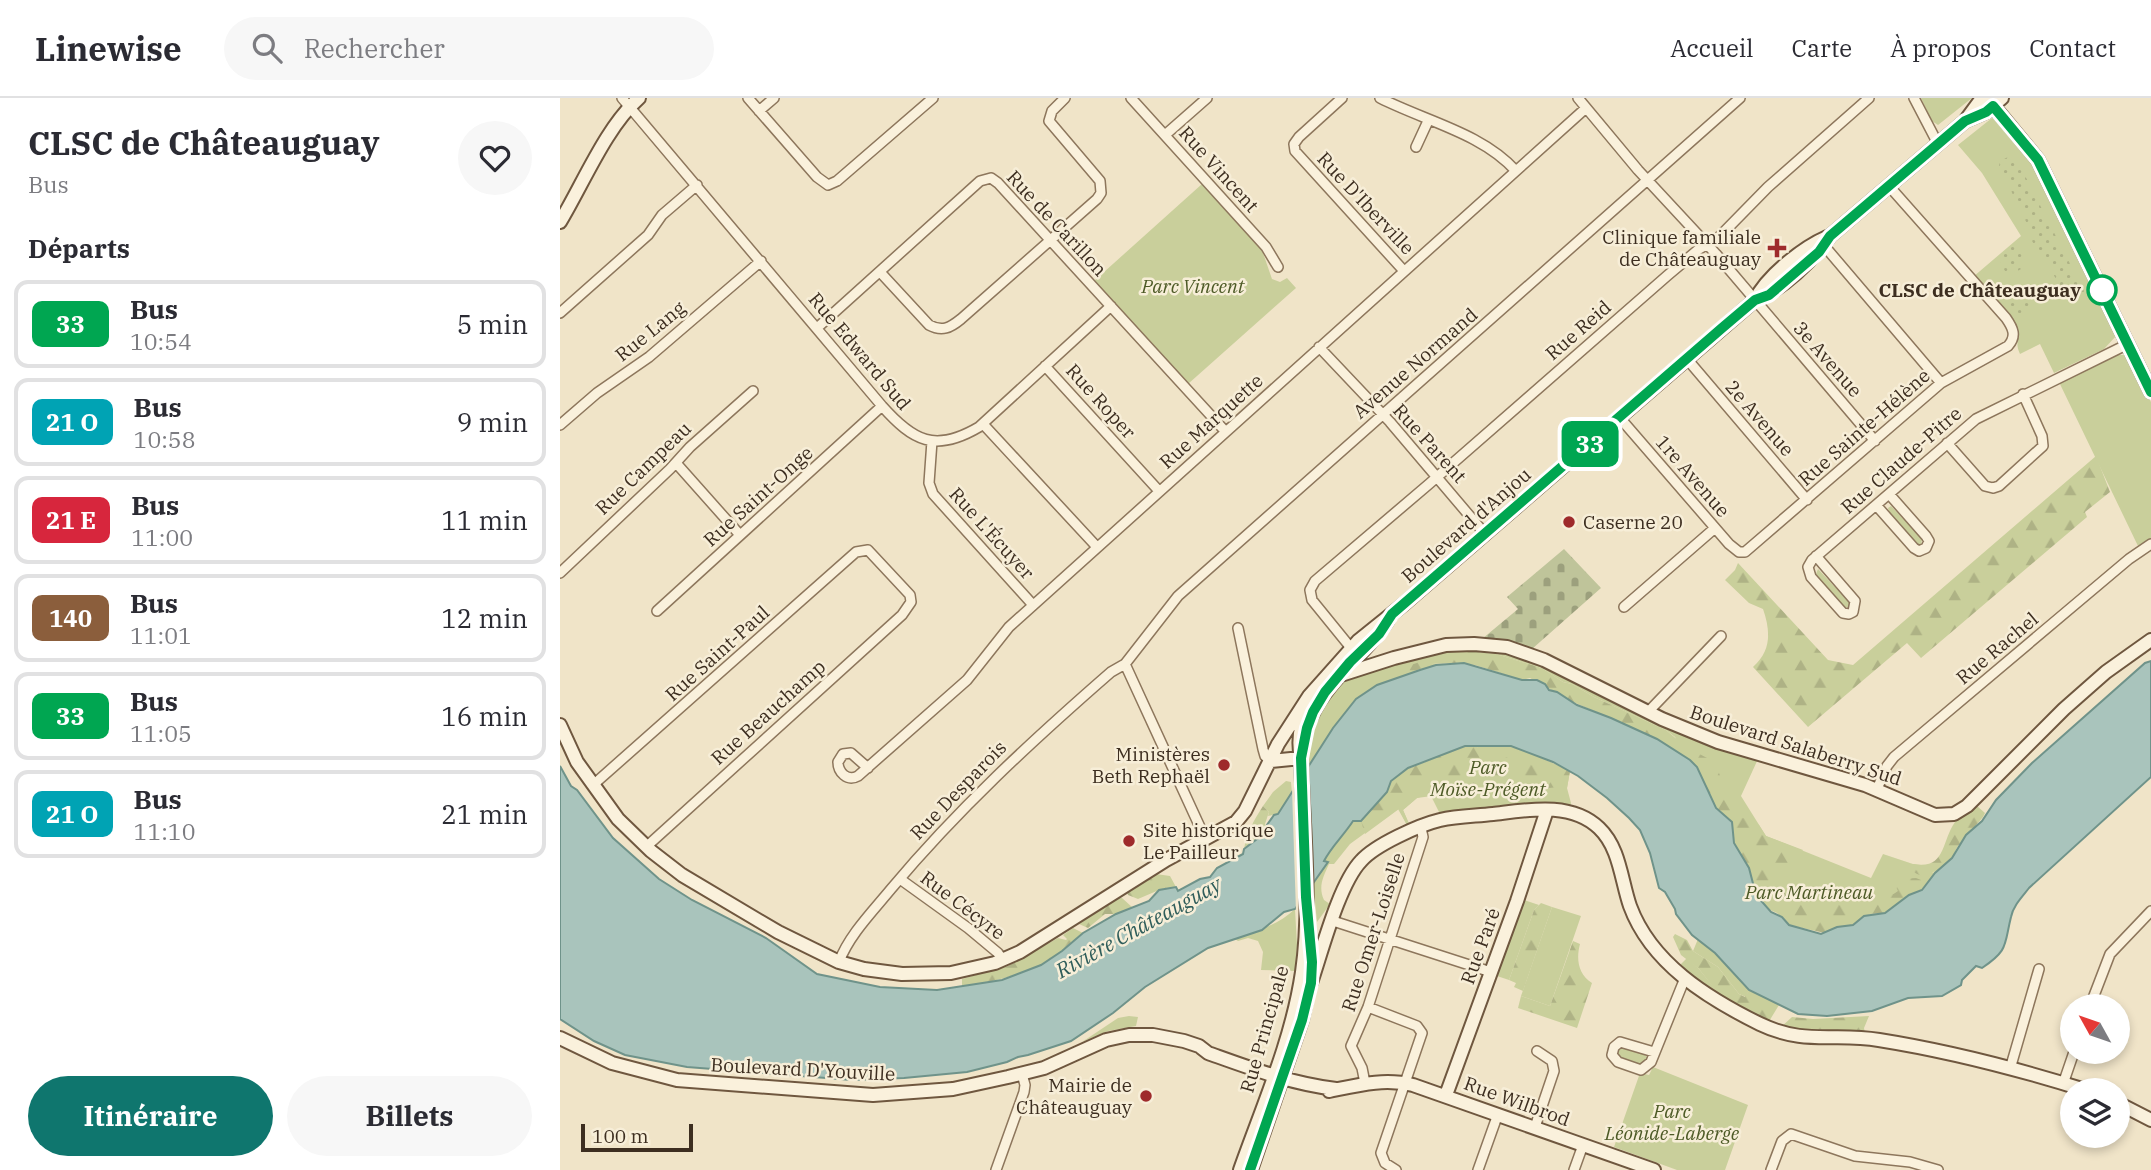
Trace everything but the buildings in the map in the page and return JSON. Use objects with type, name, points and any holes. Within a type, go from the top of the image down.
[{"type":"street","points":[[748,98],[817,177],[830,185],[933,98]]},
{"type":"street","points":[[759,111],[774,98]]},
{"type":"street","points":[[880,272],[929,324],[946,328],[961,319],[1097,199],[1102,188],[1098,178],[1049,121],[1052,111],[1065,98]]},
{"type":"street","name":"Rue Vincent","points":[[1131,98],[1266,247],[1278,267]]},
{"type":"street","points":[[1165,135],[1206,98]]},
{"type":"street","name":"Rue D'Iberville","points":[[1342,98],[1299,137],[1294,144],[1295,149],[1404,271]]},
{"type":"street","points":[[1380,98],[1492,150],[1516,171]]},
{"type":"street","name":"3e Avenue","points":[[1578,98],[1875,441]]},
{"type":"street","name":"Avenue Normand","points":[[1125,664],[1178,596],[1740,98]]},
{"type":"street","name":"Rue Reid","points":[[1355,651],[1314,603],[1310,590],[1318,578],[1668,275],[1718,238],[1768,187],[1869,98]]},
{"type":"street","points":[[1914,98],[1938,144]]},
{"type":"street","points":[[1991,100],[2038,160],[2151,392]]},
{"type":"street","name":"Boulevard d'Anjou","points":[[1355,651],[1370,629],[1392,614],[1755,300],[1769,295],[1819,252],[1824,240],[1965,121],[1986,112],[1991,100]]},
{"type":"street","points":[[560,222],[630,101]]},
{"type":"street","name":"Rue Edward Sud","points":[[630,101],[882,406],[905,431],[932,440]]},
{"type":"street","name":"Rue Marquette","points":[[867,768],[967,680],[1000,636],[1586,108]]},
{"type":"street","points":[[1416,147],[1428,121]]},
{"type":"street","name":"Rue de Carillon","points":[[817,328],[980,181],[988,178],[998,183],[1225,431]]},
{"type":"street","points":[[560,313],[648,235],[662,215],[697,185]]},
{"type":"street","name":"Rue Sainte-Hélène","points":[[1742,552],[1751,548],[1941,383],[2005,348],[2013,337],[2012,328],[2006,318],[1889,186]]},
{"type":"street","points":[[1824,240],[1941,383]]},
{"type":"street","name":"Rue Lang","points":[[560,425],[597,393],[649,357],[761,261]]},
{"type":"street","points":[[932,440],[959,436],[983,424],[1111,306]]},
{"type":"street","name":"Rue Claude-Pitre","points":[[1816,556],[1976,419],[2127,344]]},
{"type":"street","name":"Rue Parent","points":[[1319,348],[1382,415],[1485,534]]},
{"type":"street","name":"2e Avenue","points":[[1687,359],[1807,500]]},
{"type":"street","name":"Rue Roper","points":[[1045,366],[1159,491]]},
{"type":"street","name":"Rue Campeau","points":[[560,573],[690,447],[753,391]]},
{"type":"street","points":[[1947,443],[1986,486],[1999,486],[2043,446],[2042,436],[2023,394]]},
{"type":"street","name":"Rue Saint-Onge","points":[[657,611],[882,406]]},
{"type":"street","name":"1re Avenue","points":[[1620,418],[1732,548],[1742,552]]},
{"type":"street","points":[[983,424],[1097,547]]},
{"type":"street","name":"Rue L'Écuyer","points":[[932,440],[929,483],[933,493],[1034,605]]},
{"type":"street","points":[[676,463],[740,535]]},
{"type":"street","points":[[1876,505],[1914,548],[1919,551],[1926,548],[1926,536],[1889,494]]},
{"type":"street","points":[[1624,607],[1715,528]]},
{"type":"street","name":"Rue Rachel","points":[[1877,789],[1886,766],[1894,757],[2129,559],[2151,544]]},
{"type":"street","name":"Rue Saint-Paul","points":[[593,785],[854,554],[866,549],[910,595],[911,602]]},
{"type":"street","points":[[1816,556],[1855,601],[1856,607],[1851,613],[1843,613],[1811,577],[1808,565],[1816,556]]},
{"type":"street","name":"Rue Beauchamp","points":[[646,847],[902,615],[911,602]]},
{"type":"street","points":[[1238,628],[1264,752],[1271,761]]},
{"type":"street","points":[[1648,712],[1721,636]]},
{"type":"street","name":"Boulevard Salaberry Sud","points":[[1338,676],[1446,645],[1474,643],[1500,646],[1544,660],[1648,712],[1718,742],[1877,789],[1935,815],[1946,816],[1959,812],[1972,802],[2071,703],[2115,665],[2151,640]]},
{"type":"street","points":[[560,725],[574,758],[618,819],[646,847],[682,875],[741,911],[839,962],[877,971],[928,975],[972,970],[1003,960],[1132,881],[1231,825],[1241,817],[1289,726],[1319,686],[1355,651]]},
{"type":"street","points":[[1355,651],[1375,664]]},
{"type":"street","points":[[1301,758],[1313,712],[1355,651]]},
{"type":"street","points":[[1125,664],[1205,838]]},
{"type":"street","name":"Rue Desparois","points":[[839,962],[854,936],[937,835],[996,775],[1111,672],[1125,664]]},
{"type":"street","points":[[1306,897],[1301,758],[1298,743],[1301,725],[1319,686]]},
{"type":"street","points":[[1271,761],[1301,758]]},
{"type":"street","name":"Rue Principale","points":[[1240,1170],[1302,1020],[1311,983],[1349,878],[1362,859],[1378,848],[1444,819],[1546,810],[1568,812],[1583,817],[1606,836],[1614,851],[1629,903],[1639,926],[1664,960],[1685,978],[1745,1016],[1790,1036],[1878,1040],[2010,1069],[2060,1083]]},
{"type":"street","name":"Rue Paré","points":[[1446,1095],[1546,810]]},
{"type":"street","name":"Rue Omer-Loiselle","points":[[1365,1083],[1362,1068],[1350,1046],[1368,1007],[1391,940],[1423,837],[1421,828]]},
{"type":"street","name":"Rue Cécyre","points":[[900,879],[968,928],[1003,960]]},
{"type":"street","name":"Rue Principale","points":[[1306,897],[1312,962],[1311,983]]},
{"type":"street","name":"Rue Principale","points":[[1251,1170],[1279,1078],[1301,979],[1306,897]]},
{"type":"street","points":[[2095,994],[2110,954],[2151,911]]},
{"type":"street","points":[[1332,921],[1491,972]]},
{"type":"street","points":[[2010,1069],[2039,969]]},
{"type":"street","points":[[1654,1052],[1623,1042],[1614,1047],[1612,1055],[1618,1062],[1642,1070],[1649,1065],[1685,978]]},
{"type":"street","points":[[1368,1007],[1417,1026],[1422,1031],[1422,1039],[1381,1153],[1385,1163],[1396,1170]]},
{"type":"street","name":"Boulevard D'Youville","points":[[560,1038],[612,1063],[640,1072],[687,1082],[754,1088],[890,1095],[963,1087],[1022,1074],[1066,1060],[1113,1038],[1138,1034],[1168,1039],[1196,1053],[1208,1053],[1279,1078]]},
{"type":"street","points":[[1535,1127],[1555,1071],[1552,1061],[1537,1051]]},
{"type":"street","points":[[996,1170],[1024,1092],[1022,1074]]},
{"type":"street","name":"Rue Wilbrod","points":[[1279,1078],[1336,1089],[1385,1081],[1406,1083],[1654,1170]]},
{"type":"street","points":[[2130,1109],[2151,1120]]},
{"type":"street","points":[[1478,1170],[1498,1114]]},
{"type":"street","points":[[1771,1170],[1782,1141],[1793,1134],[1855,1156],[1910,1162],[1938,1170]]},
{"type":"street","points":[[1574,1170],[1583,1145]]},
{"type":"green space","points":[[1921,98],[1972,98],[1938,125],[1932,121]]},
{"type":"green space","points":[[1992,118],[1999,120],[2029,154],[2117,335],[2104,349],[2054,373],[2040,344],[2020,354],[2018,332],[2010,315],[1973,277],[2021,236],[1982,173],[1958,145]]},
{"type":"green space","points":[[2016,153],[2019,164],[2087,297],[2077,303],[2072,293],[2065,296],[2041,251],[2038,252],[1999,166],[2000,161]]},
{"type":"green space","name":"Parc Vincent","points":[[1202,184],[1262,250],[1272,279],[1280,282],[1287,278],[1296,288],[1188,384],[1094,281]]},
{"type":"green space","points":[[2017,242],[2024,255],[2016,260],[2021,269],[2008,277],[1998,257]]},
{"type":"green space","points":[[2030,281],[2042,301],[2016,319],[2001,302]]},
{"type":"green space","points":[[2117,355],[2125,355],[2131,360],[2151,402],[2151,538],[2138,546],[2059,382]]},
{"type":"green space","points":[[2096,456],[2110,492],[2085,512],[2087,517],[1921,658],[1907,643],[1808,727],[1753,667],[1766,648],[1767,626],[1763,609],[1749,603],[1725,580],[1738,563],[1828,660],[1853,665]]},
{"type":"green space","points":[[1891,506],[1922,539],[1921,545],[1917,544],[1889,512],[1888,508]]},
{"type":"green space","points":[[1564,549],[1601,588],[1532,649],[1482,639],[1518,609],[1507,597]]},
{"type":"green space","points":[[1818,569],[1850,603],[1850,607],[1844,607],[1816,574]]},
{"type":"green space","name":"Parc Martineau","points":[[1457,650],[1498,651],[1524,658],[1691,738],[1718,749],[1758,759],[1741,796],[1766,836],[1871,878],[1883,854],[1927,866],[1933,873],[1959,843],[1952,858],[1935,873],[1922,890],[1909,895],[1885,913],[1762,903],[1675,737],[1666,730],[1563,682],[1542,668],[1496,654]]},
{"type":"green space","points":[[1457,650],[1496,654],[1542,668],[1563,682],[1666,730],[1686,747],[1709,759],[1741,817],[1759,825],[1766,836],[1803,850],[1795,861],[1782,866],[1779,871],[1798,882],[1798,891],[1813,904],[1819,905],[1832,897],[1842,896],[1850,909],[1859,908],[1898,891],[1894,883],[1897,879],[1921,880],[1919,890],[1885,913],[1870,914],[1853,925],[1837,927],[1825,933],[1789,925],[1777,913],[1768,909],[1756,895],[1749,868],[1734,843],[1733,828],[1728,818],[1716,808],[1657,739],[1571,701],[1530,678],[1522,680],[1475,665],[1444,663],[1432,664],[1392,680],[1389,675],[1396,668],[1415,664],[1428,655]]},
{"type":"green space","points":[[1431,654],[1425,658],[1432,664],[1449,663],[1436,665],[1361,695],[1333,728],[1309,766],[1317,718],[1322,705],[1337,685],[1366,671]]},
{"type":"green space","name":"Parc Moïse-Prégent","points":[[1499,745],[1522,749],[1570,771],[1567,788],[1570,809],[1441,816],[1430,794],[1417,798],[1403,810],[1410,826],[1408,827],[1398,809],[1350,844],[1334,864],[1329,864],[1321,891],[1324,900],[1330,904],[1317,922],[1313,882],[1327,862],[1324,862],[1330,851],[1353,821],[1361,820],[1387,792],[1480,746]]},
{"type":"green space","points":[[1465,746],[1477,747],[1486,754],[1497,754],[1516,761],[1528,762],[1540,758],[1570,771],[1567,788],[1530,789],[1500,782],[1490,789],[1466,785],[1447,794],[1417,798],[1403,810],[1410,826],[1408,827],[1399,809],[1365,834],[1361,821],[1387,793],[1391,781],[1400,772]]},
{"type":"green space","points":[[1286,781],[1291,782],[1292,793],[1278,814],[1268,816],[1269,812],[1263,806],[1273,792]]},
{"type":"green space","points":[[1263,806],[1269,812],[1266,828],[1244,849],[1251,826]]},
{"type":"green space","points":[[1977,806],[1985,813],[1983,817],[1939,868],[1927,875],[1914,872],[1913,864],[1924,865],[1937,859],[1955,822]]},
{"type":"green space","points":[[1156,874],[1170,876],[1176,887],[1159,890],[1138,899],[1128,895],[1127,891]]},
{"type":"green space","points":[[1117,897],[1132,907],[1116,914],[1105,914],[1088,928],[1079,924]]},
{"type":"green space","points":[[1521,899],[1539,905],[1534,910],[1509,980],[1494,975]]},
{"type":"green space","points":[[1541,903],[1552,907],[1523,991],[1514,987],[1516,983],[1509,980],[1534,910]]},
{"type":"green space","points":[[1552,907],[1581,916],[1550,1006],[1521,996]]},
{"type":"green space","points":[[1295,909],[1295,971],[1261,970],[1263,952],[1258,941],[1248,938],[1238,941],[1235,939],[1274,923]]},
{"type":"green space","points":[[1073,928],[1083,933],[1043,963],[1004,978],[962,987],[962,979],[1008,966],[1058,938],[1066,940],[1063,935]]},
{"type":"green space","points":[[1675,934],[1687,940],[1693,951],[1718,967],[1739,994],[1745,997],[1749,990],[1779,1005],[1768,1023],[1720,996],[1699,969],[1681,955],[1673,937]]},
{"type":"green space","points":[[1698,939],[1715,953],[1749,990],[1746,997],[1739,994],[1718,967],[1693,951]]},
{"type":"green space","points":[[1573,941],[1580,944],[1579,966],[1592,983],[1577,1028],[1518,1008],[1521,996],[1550,1006]]},
{"type":"green space","points":[[1687,958],[1699,969],[1720,995],[1678,967]]},
{"type":"green space","points":[[1869,1016],[1864,1028],[1865,1033],[1812,1034],[1780,1028],[1792,1017],[1813,1019]]},
{"type":"green space","points":[[1138,1017],[1136,1026],[1108,1031],[1082,1042],[1118,1018]]},
{"type":"green space","points":[[1621,1047],[1643,1053],[1647,1057],[1646,1062],[1640,1065],[1620,1058],[1617,1053]]},
{"type":"green space","name":"Parc Léonide-Laberge","points":[[1653,1067],[1748,1105],[1725,1170],[1677,1170],[1614,1147],[1640,1073],[1649,1075]]},
{"type":"water","name":"Rivière Châteauguay","points":[[2151,661],[2151,777],[2029,888],[2014,909],[2004,946],[1997,956],[1982,968],[1976,966],[1962,980],[1961,985],[1942,996],[1908,998],[1872,1011],[1827,1016],[1798,1014],[1749,990],[1715,953],[1692,935],[1676,914],[1665,892],[1659,888],[1650,853],[1640,830],[1607,798],[1578,776],[1553,762],[1511,746],[1465,746],[1408,768],[1391,781],[1387,792],[1361,821],[1353,821],[1334,846],[1324,861],[1328,862],[1295,909],[1284,912],[1262,930],[1208,948],[1145,987],[1113,1013],[1071,1041],[1007,1062],[967,1072],[852,1080],[687,1067],[625,1055],[594,1041],[560,1019],[560,766],[571,786],[577,790],[613,838],[659,879],[692,900],[766,938],[817,974],[880,987],[937,990],[1002,980],[1041,965],[1083,933],[1116,914],[1149,901],[1159,890],[1176,887],[1178,891],[1200,879],[1210,877],[1217,868],[1243,854],[1244,849],[1257,839],[1274,815],[1278,814],[1333,728],[1356,699],[1377,685],[1420,670],[1436,665],[1464,663],[1522,680],[1537,680],[1549,690],[1577,705],[1657,739],[1690,760],[1697,767],[1716,808],[1732,822],[1734,843],[1749,868],[1756,895],[1771,912],[1782,917],[1789,925],[1821,934],[1837,927],[1853,925],[1864,916],[1885,913],[1909,895],[1922,890],[1935,873],[1952,858],[1966,835],[1982,821],[1996,800],[2032,763],[2145,663]]},
{"type":"pier","points":[[1309,762],[1313,885],[1296,912],[1292,789]]},
{"type":"bus line","name":"33","points":[[1250,1170],[1302,1020],[1311,983],[1301,758],[1313,712],[1325,692],[1350,662],[1379,634],[1392,614],[1722,328],[1755,300],[1769,295],[1819,252],[1830,236],[1965,121],[1993,106],[2023,139],[2047,176],[2151,392]]},
{"type":"place","name":"Clinique familiale de Châteauguay","points":[[1777,248]]},
{"type":"place","name":"CLSC de Châteauguay","points":[[2102,290]]},
{"type":"place","name":"Caserne 20","points":[[1569,522]]},
{"type":"place","name":"Ministères Beth Rephaël","points":[[1224,765]]},
{"type":"place","name":"Site historique Le Pailleur","points":[[1129,841]]},
{"type":"place","name":"Mairie de Châteauguay","points":[[1146,1096]]}]
